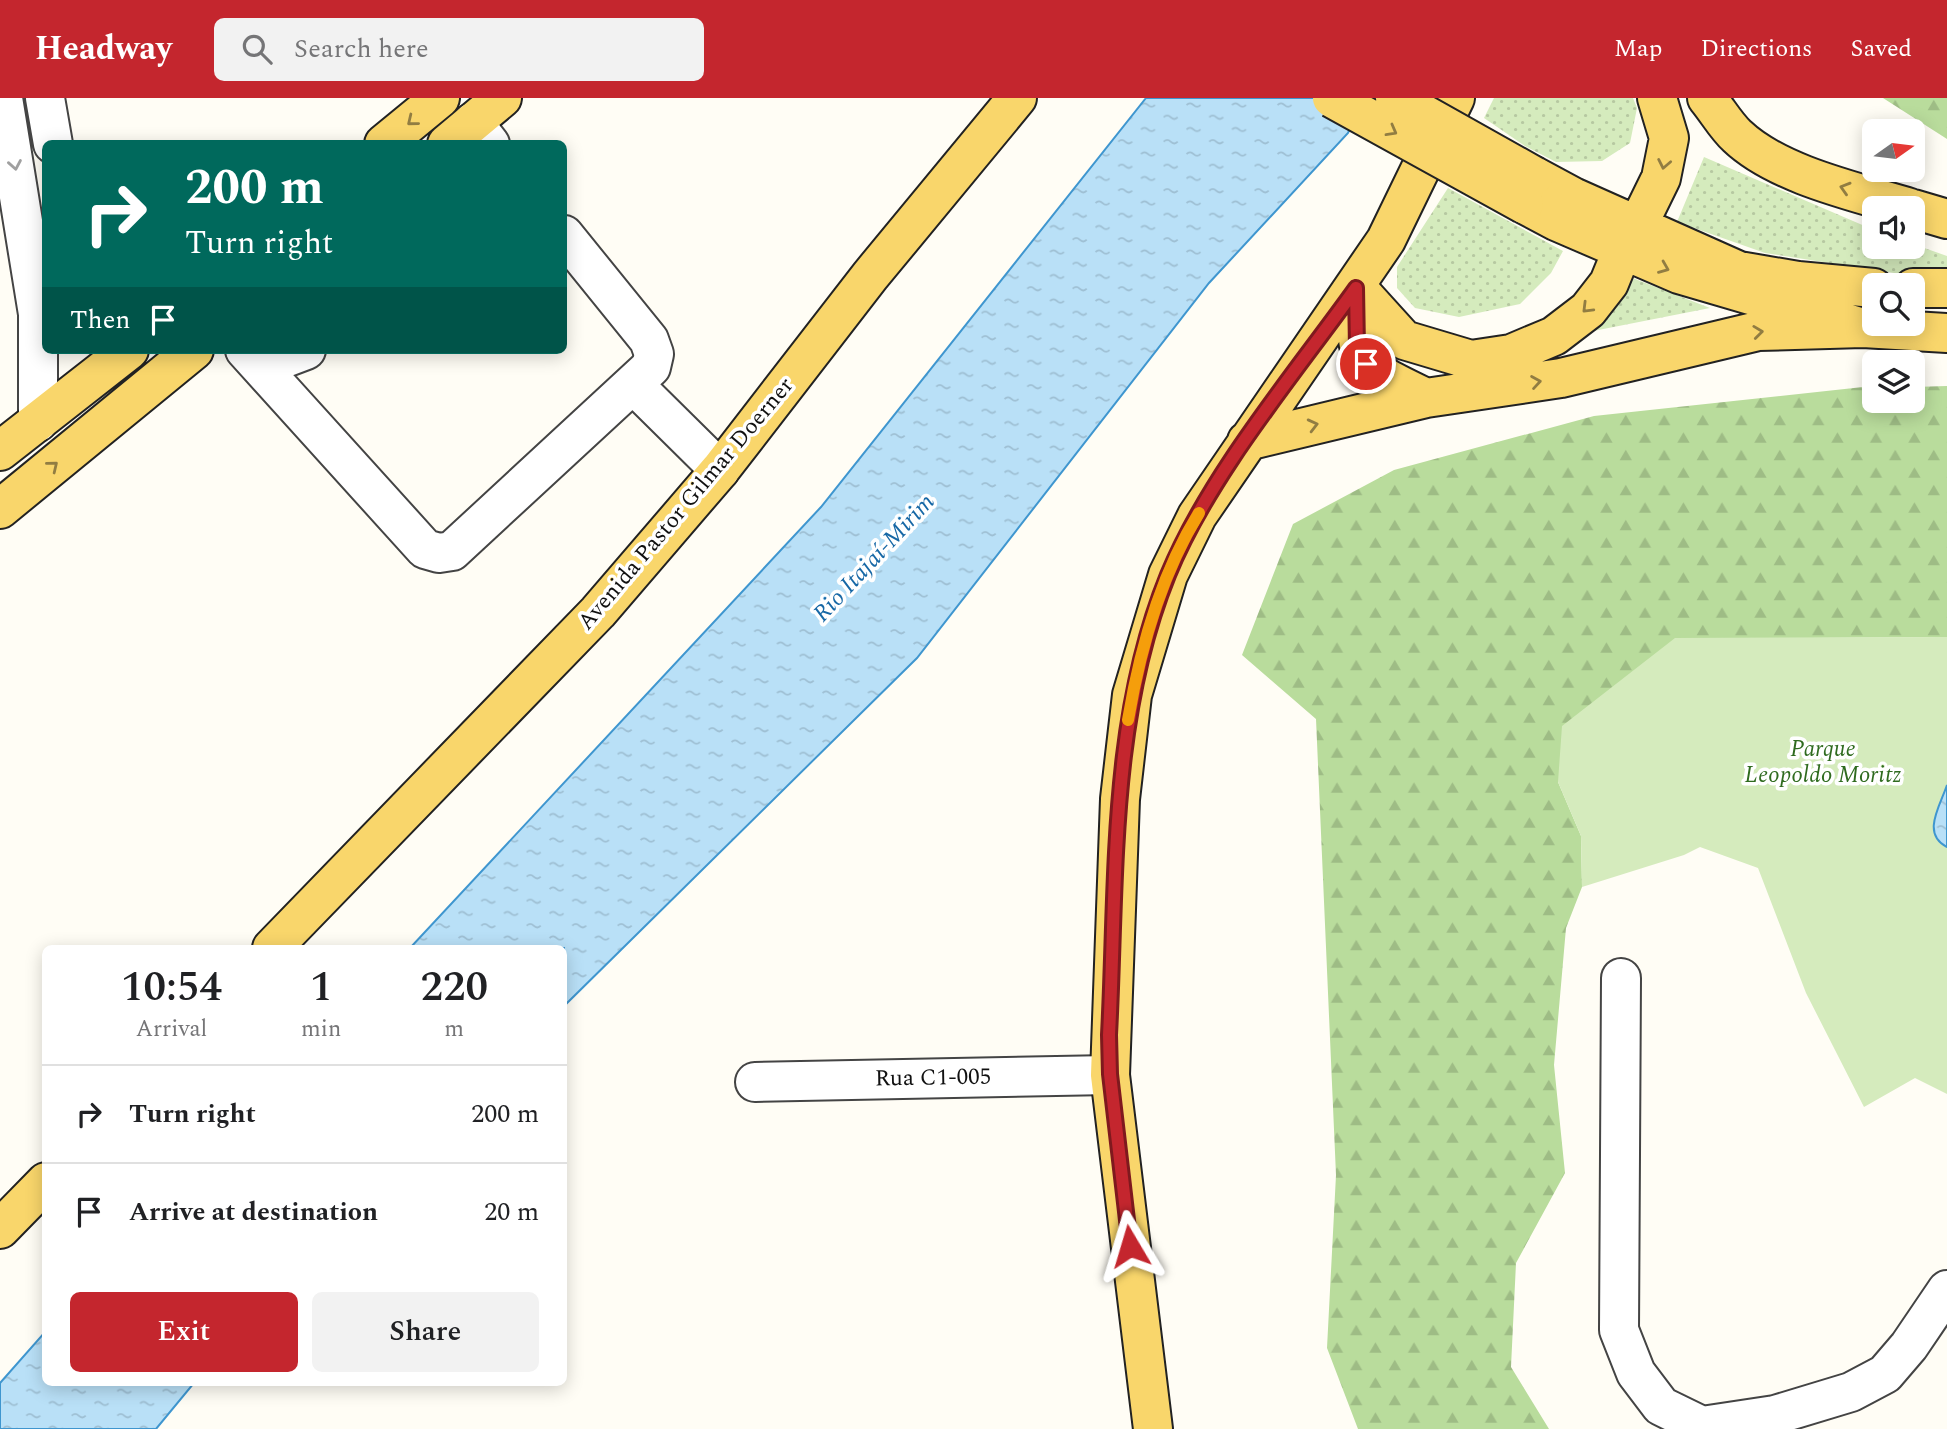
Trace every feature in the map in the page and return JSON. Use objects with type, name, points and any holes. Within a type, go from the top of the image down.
[{"type":"main road","points":[[389,140],[440,98]]},
{"type":"main road","points":[[470,136],[502,98]]},
{"type":"main road","name":"Avenida Pastor Gilmar Doerner","points":[[275,945],[598,612],[720,470],[870,276],[1017,98]]},
{"type":"main road","points":[[1332,98],[1629,239],[1739,271],[1798,281],[1862,287]]},
{"type":"main road","points":[[1395,98],[1547,200]]},
{"type":"main road","points":[[1153,1429],[1110,1074],[1121,799],[1132,695],[1149,631],[1168,575],[1197,516],[1356,288],[1411,194],[1455,98]]},
{"type":"main road","points":[[1356,288],[1404,340],[1471,360],[1511,354],[1554,336],[1588,310],[1609,283],[1661,178],[1669,138],[1657,98]]},
{"type":"main road","points":[[1707,98],[1737,136],[1771,159],[1822,181],[1870,196]]},
{"type":"main road","points":[[1925,213],[1947,219]]},
{"type":"main road","points":[[1629,239],[1679,274],[1862,328]]},
{"type":"main road","points":[[1356,288],[1357,348],[1366,364],[1380,376],[1426,398]]},
{"type":"main road","points":[[1925,288],[1947,288]]},
{"type":"main road","points":[[1247,441],[1426,398],[1561,378],[1758,331],[1862,328]]},
{"type":"main road","points":[[1925,332],[1947,333]]},
{"type":"main road","points":[[0,451],[125,354]]},
{"type":"main road","points":[[0,509],[189,354]]},
{"type":"main road","points":[[0,1229],[42,1186]]},
{"type":"street","points":[[3,98],[23,219],[26,264],[40,351],[38,422]]},
{"type":"street","points":[[45,98],[52,140]]},
{"type":"street","points":[[253,358],[425,549],[439,554],[452,551],[634,385],[651,366],[654,354],[649,340],[567,239]]},
{"type":"street","points":[[253,358],[280,354]]},
{"type":"street","points":[[634,385],[720,470]]},
{"type":"street","points":[[1622,978],[1619,1330],[1636,1373],[1661,1406],[1702,1426],[1775,1415],[1851,1392],[1885,1374],[1909,1346],[1947,1290]]},
{"type":"street","name":"Rua C1-005","points":[[755,1082],[1110,1074]]},
{"type":"green space","points":[[1494,98],[1633,98],[1637,108],[1630,143],[1602,161],[1556,162],[1525,146],[1484,118]]},
{"type":"green space","points":[[1883,98],[1947,98],[1947,139],[1925,125],[1925,119],[1916,119]]},
{"type":"green space","points":[[1704,157],[1862,225],[1862,259],[1925,259],[1925,248],[1947,256],[1947,275],[1894,273],[1765,253],[1677,222]]},
{"type":"green space","points":[[1448,188],[1563,251],[1551,273],[1520,304],[1459,317],[1415,308],[1397,288],[1397,267]]},
{"type":"green space","points":[[1630,277],[1710,308],[1573,335]]},
{"type":"green space","points":[[1947,386],[1947,637],[1675,639],[1558,782],[1581,836],[1582,887],[1566,928],[1554,1065],[1565,1173],[1516,1263],[1511,1367],[1549,1429],[1358,1429],[1327,1348],[1336,1175],[1316,719],[1242,655],[1293,524],[1394,470],[1594,416],[1862,387],[1862,413],[1925,413],[1925,387]]},
{"type":"green space","name":"Parque Leopoldo Moritz","points":[[1947,637],[1947,1094],[1915,1078],[1864,1107],[1806,993],[1758,868],[1700,847],[1684,855],[1582,887],[1581,836],[1558,782],[1562,726],[1675,638]]},
{"type":"water","name":"Rio Itajaí-Mirim","points":[[1146,98],[1364,98],[1348,133],[1209,283],[917,658],[567,1003],[567,945],[413,945],[821,507]]},
{"type":"water","points":[[1947,785],[1947,847],[1935,835],[1934,827],[1937,810]]},
{"type":"water","points":[[42,1335],[42,1386],[192,1386],[156,1429],[0,1429],[0,1383]]},
{"type":"slow traffic","points":[[1128,720],[1149,631],[1168,575],[1199,513]]},
{"type":"route","points":[[1130,1246],[1110,1074],[1109,1035],[1124,744],[1132,695],[1149,631],[1168,575],[1197,516],[1356,288],[1357,348],[1366,364]]}]
